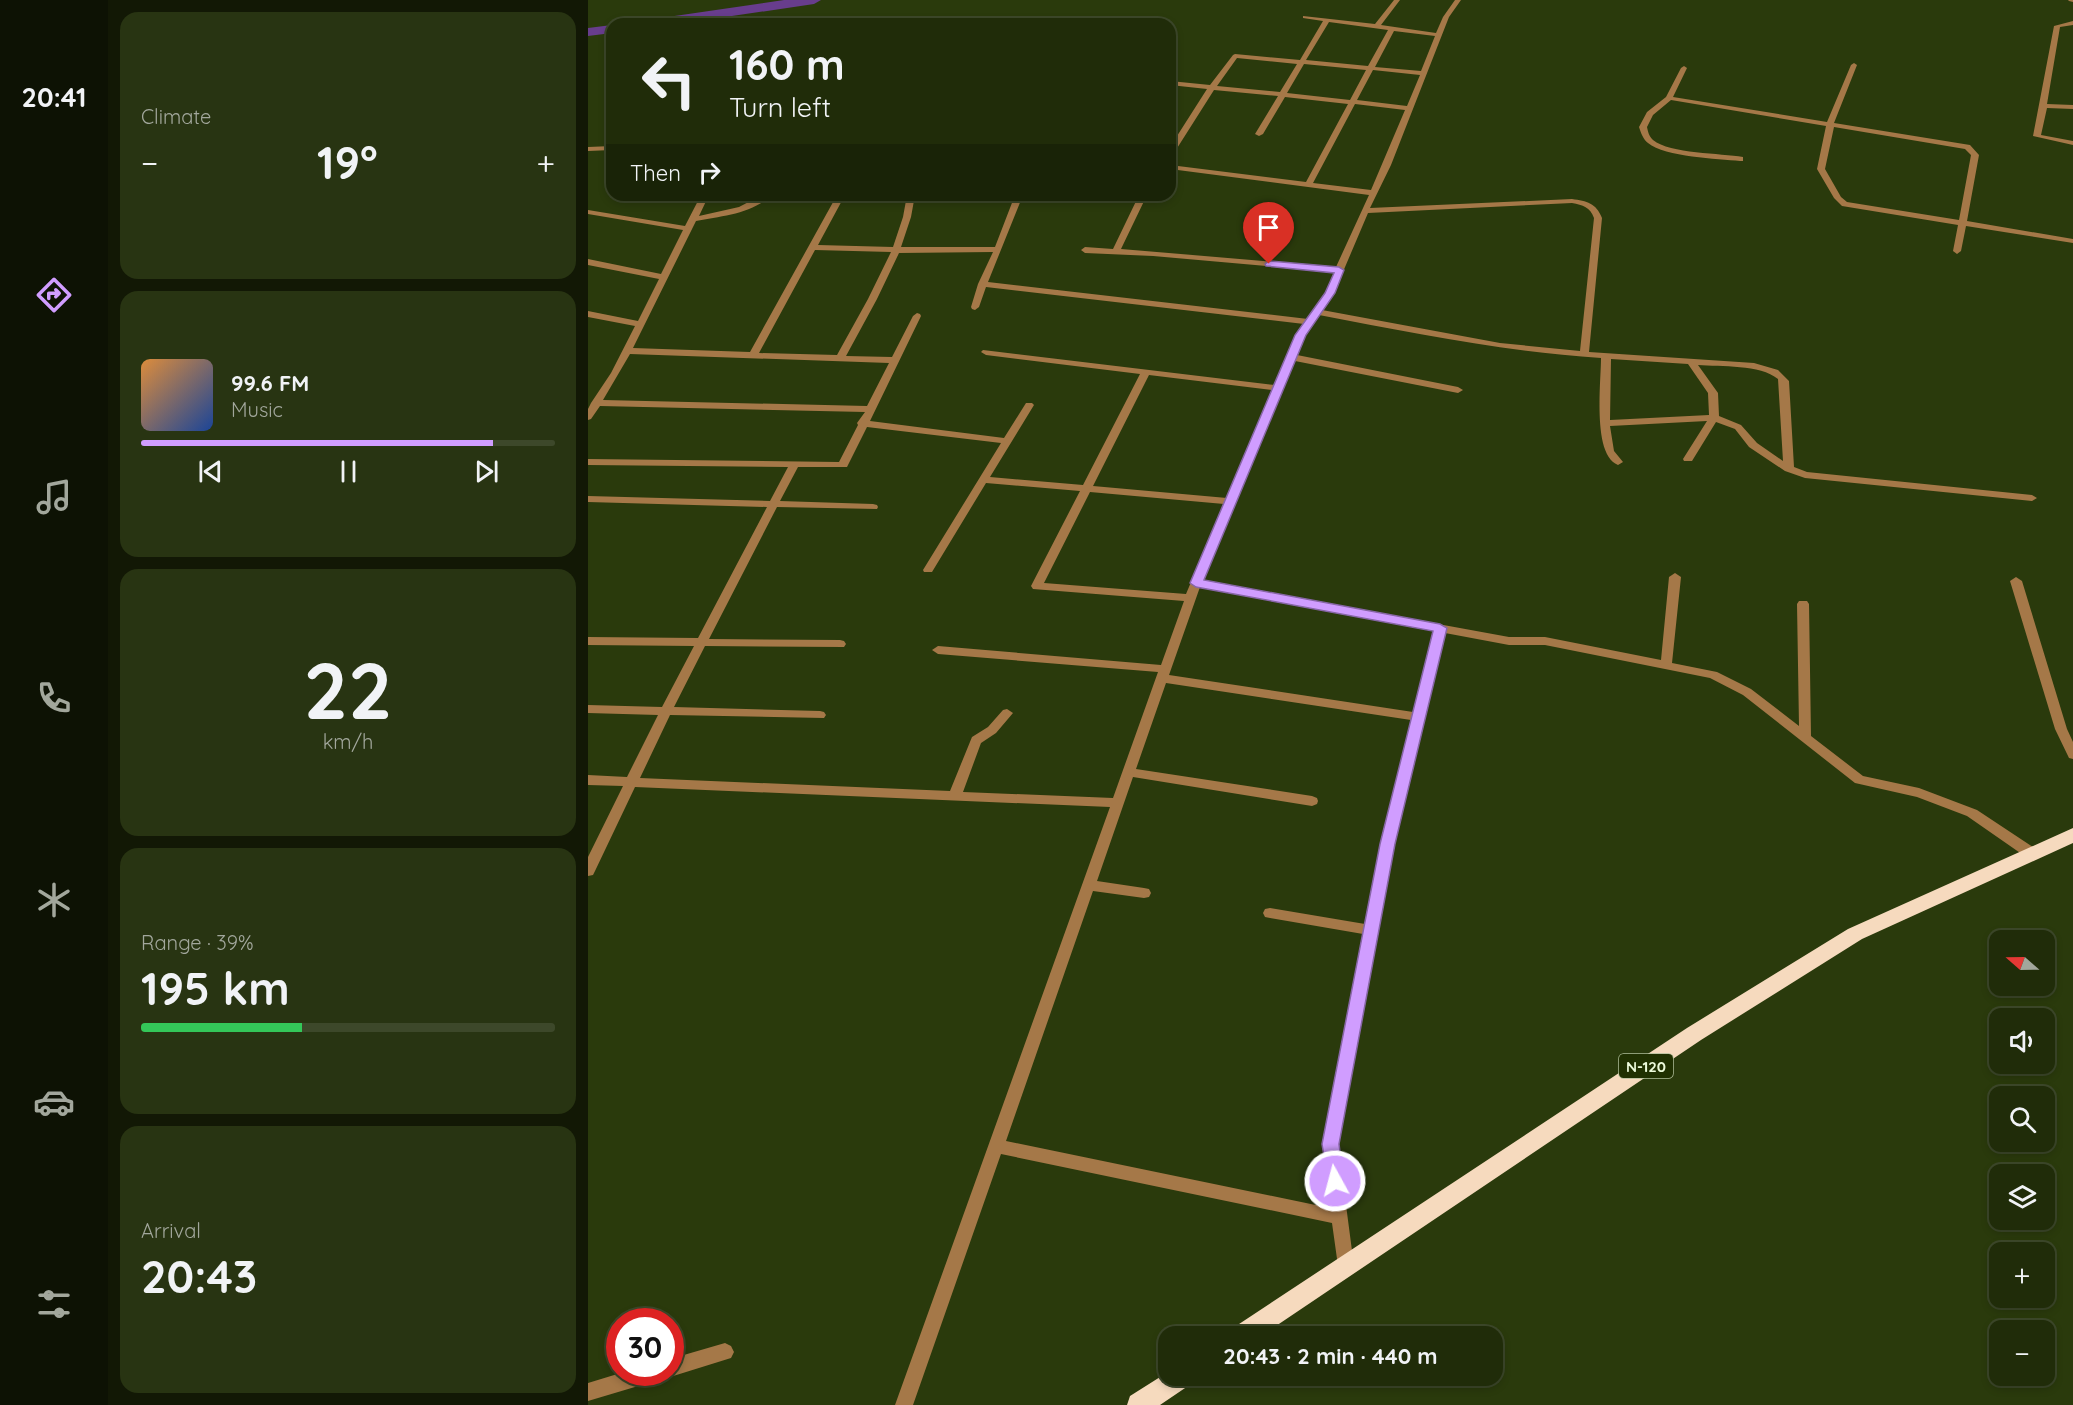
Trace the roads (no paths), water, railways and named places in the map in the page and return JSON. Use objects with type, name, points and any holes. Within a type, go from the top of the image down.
[{"type":"highway","name":"N-120","points":[[1256,1326],[1694,1034],[1855,934],[2073,835]]},
{"type":"highway","points":[[1139,1405],[1168,1386]]},
{"type":"street","points":[[1377,26],[1397,0]]},
{"type":"street","points":[[904,1405],[1190,598],[1301,335],[1330,293],[1364,211],[1388,165],[1446,17],[1458,0]]},
{"type":"street","points":[[1305,17],[1439,35]]},
{"type":"street","points":[[1259,134],[1327,20]]},
{"type":"street","points":[[2073,23],[2057,26],[2047,76],[2045,103],[2037,136],[2073,143]]},
{"type":"street","points":[[1310,184],[1392,28]]},
{"type":"street","points":[[1176,144],[1235,56],[1424,73]]},
{"type":"street","points":[[1854,65],[1830,123],[1821,169],[1838,198],[1845,204],[2073,241]]},
{"type":"street","points":[[1684,68],[1670,98],[1650,114],[1643,127],[1647,138],[1654,144],[1666,148],[1740,159]]},
{"type":"street","points":[[1176,84],[1410,108]]},
{"type":"street","points":[[1670,98],[1955,144],[1972,151],[1975,155],[1957,251]]},
{"type":"street","points":[[2045,103],[2073,100]]},
{"type":"street","points":[[2045,103],[2073,107]]},
{"type":"street","points":[[588,149],[606,148]]},
{"type":"street","points":[[1176,168],[1374,193]]},
{"type":"street","points":[[588,417],[627,351],[702,201]]},
{"type":"street","points":[[694,219],[735,210],[759,201]]},
{"type":"street","points":[[753,355],[838,201]]},
{"type":"street","points":[[840,358],[898,250],[910,201]]},
{"type":"street","points":[[975,307],[982,284],[1017,201]]},
{"type":"street","points":[[1116,251],[1140,201]]},
{"type":"street","points":[[1364,211],[1572,201],[1589,203],[1595,208],[1598,218],[1584,354]]},
{"type":"street","points":[[588,212],[688,229]]},
{"type":"street","points":[[812,247],[898,250],[997,249]]},
{"type":"street","points":[[1085,250],[1339,270]]},
{"type":"street","points":[[588,262],[664,277]]},
{"type":"street","points":[[982,284],[1313,317],[1500,346],[1755,366],[1779,373],[1785,381],[1788,469]]},
{"type":"street","points":[[588,314],[640,324]]},
{"type":"street","points":[[588,462],[843,465],[917,316]]},
{"type":"street","points":[[627,351],[894,360]]},
{"type":"street","points":[[986,352],[1278,388]]},
{"type":"street","points":[[1606,356],[1605,423],[1609,451],[1618,462]]},
{"type":"street","points":[[1292,357],[1458,390]]},
{"type":"street","points":[[1688,459],[1714,418],[1713,393],[1691,362]]},
{"type":"street","points":[[1146,372],[1037,586],[1190,598]]},
{"type":"street","points":[[596,404],[869,409]]},
{"type":"street","points":[[928,570],[1029,405]]},
{"type":"street","points":[[1605,423],[1714,418],[1738,427],[1753,445],[1788,469],[1805,475],[2032,498]]},
{"type":"street","points":[[862,423],[1007,441]]},
{"type":"street","points":[[590,864],[666,711],[794,465]]},
{"type":"street","points":[[983,480],[1231,501]]},
{"type":"street","points":[[588,499],[873,507]]},
{"type":"street","points":[[1666,665],[1675,577]]},
{"type":"street","points":[[2016,581],[2061,729],[2073,755]]},
{"type":"street","points":[[1196,583],[1509,640],[1545,641],[1713,675],[1747,692],[1859,780],[1919,793],[1972,813],[2031,853]]},
{"type":"street","points":[[1803,604],[1805,737]]},
{"type":"street","points":[[1346,1266],[1330,1144],[1387,844],[1440,628]]},
{"type":"street","points":[[588,641],[840,644]]},
{"type":"street","points":[[939,650],[1164,674],[1419,717]]},
{"type":"street","points":[[588,709],[820,716]]},
{"type":"street","points":[[955,795],[976,740],[992,730],[1007,713]]},
{"type":"street","points":[[1129,772],[1312,801]]},
{"type":"street","points":[[588,780],[1118,802]]},
{"type":"street","points":[[1089,885],[1144,893]]},
{"type":"street","points":[[1270,913],[1371,930]]},
{"type":"street","points":[[996,1146],[1340,1217]]},
{"type":"street","points":[[684,1364],[725,1352]]},
{"type":"street","points":[[588,1392],[608,1386]]},
{"type":"waterway","points":[[689,18],[814,0]]},
{"type":"waterway","points":[[588,32],[606,30]]}]
